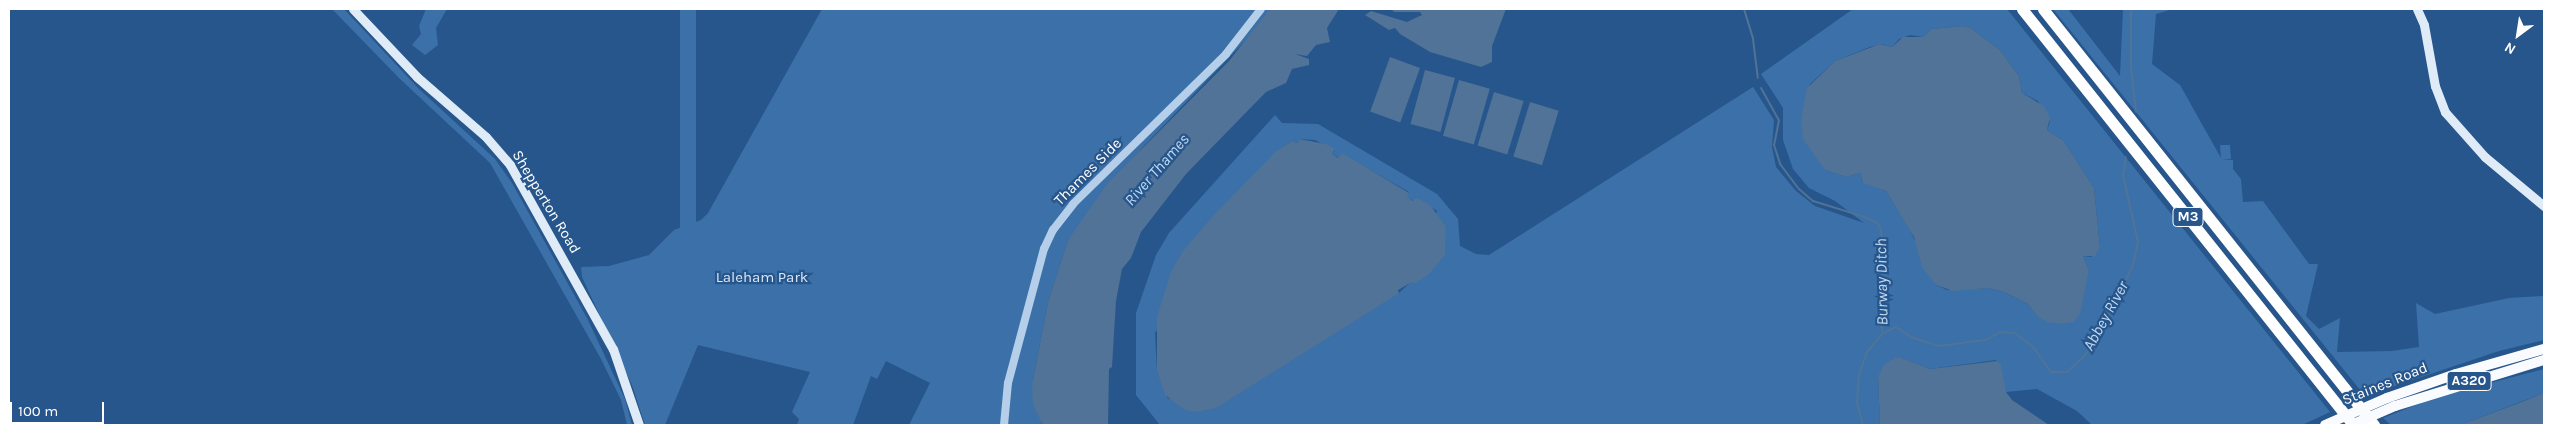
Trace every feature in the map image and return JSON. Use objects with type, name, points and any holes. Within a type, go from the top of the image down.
[{"type":"highway","name":"M3","points":[[2022,9],[2352,425]]},
{"type":"highway","name":"M3","points":[[2044,9],[2374,425]]},
{"type":"main road","name":"Shepperton Road","points":[[353,9],[417,76],[486,137],[510,165],[613,350],[639,425]]},
{"type":"main road","points":[[2417,9],[2424,25],[2434,86],[2445,112],[2485,157],[2544,206]]},
{"type":"main road","name":"Staines Road","points":[[2325,425],[2386,398],[2456,374],[2544,349]]},
{"type":"main road","name":"Staines Road","points":[[2352,425],[2395,406],[2456,385],[2544,360]]},
{"type":"street","name":"Thames Side","points":[[1004,425],[1008,383],[1044,249],[1053,230],[1073,204],[1226,54],[1262,9]]},
{"type":"green space","points":[[332,9],[344,9],[418,88],[495,159],[512,183],[587,318],[625,399],[632,425],[627,425],[621,400],[601,359],[490,163],[399,78]]},
{"type":"green space","points":[[426,9],[447,9],[436,28],[438,45],[425,55],[412,45],[421,34],[419,26]]},
{"type":"green space","points":[[680,9],[696,9],[696,250],[680,250]]},
{"type":"green space","name":"Laleham Park","points":[[822,9],[1270,9],[1263,22],[1142,148],[1068,240],[1048,302],[1033,380],[1042,425],[909,425],[930,383],[886,361],[877,379],[871,376],[853,425],[797,425],[799,419],[792,412],[810,372],[698,345],[665,425],[645,425],[632,385],[582,277],[581,267],[609,266],[649,255],[674,230],[701,220],[708,213]]},
{"type":"green space","points":[[1853,9],[2007,9],[2330,412],[2302,425],[2092,425],[2077,411],[2037,389],[2006,392],[1996,360],[1930,369],[1902,358],[1878,377],[1880,425],[1160,425],[1136,395],[1136,313],[1156,255],[1169,233],[1275,115],[1282,123],[1318,124],[1437,194],[1458,219],[1460,246],[1476,254],[1489,255],[1753,87],[1774,120],[1772,147],[1776,167],[1796,191],[1815,206],[1864,223],[1835,201],[1809,188],[1793,169],[1783,140],[1783,108],[1761,74]],"holes":[[[1963,26],[1971,28],[2000,50],[2019,76],[2022,93],[2038,101],[2050,122],[2047,130],[2064,141],[2094,188],[2100,247],[2091,257],[2083,256],[2089,270],[2084,290],[2036,315],[2028,304],[2004,292],[1988,288],[1947,290],[1936,285],[1909,228],[1886,191],[1862,181],[1860,173],[1846,177],[1825,170],[1801,120],[1810,84],[1835,61],[1882,44],[1892,47],[1899,39],[1910,35],[1923,37],[1932,29]],[[1299,139],[1315,140],[1335,150],[1332,154],[1339,158],[1342,154],[1409,192],[1406,197],[1414,201],[1416,197],[1437,211],[1414,284],[1412,281],[1399,293],[1168,399],[1157,371],[1155,333],[1277,150],[1294,140],[1295,143],[1299,142]]]},
{"type":"green space","points":[[2053,9],[2068,9],[2120,76],[2123,9],[2173,9],[2156,14],[2152,64],[2180,85],[2221,158],[2220,145],[2230,145],[2231,159],[2222,160],[2233,160],[2233,169],[2241,179],[2243,202],[2263,201],[2309,264],[2318,264],[2306,316],[2319,329],[2340,318],[2337,352],[2392,351],[2419,347],[2416,303],[2435,314],[2509,298],[2544,296],[2544,340],[2499,351],[2365,396]]},
{"type":"green space","points":[[2544,369],[2544,393],[2460,425],[2391,425],[2383,418],[2436,397]]},
{"type":"water","name":"River Thames","points":[[1270,9],[1339,9],[1327,28],[1330,42],[1316,45],[1307,56],[1295,54],[1309,59],[1309,65],[1292,69],[1286,83],[1266,92],[1186,174],[1141,232],[1131,258],[1122,269],[1116,301],[1112,367],[1109,369],[1108,425],[1043,425],[1033,405],[1032,385],[1048,302],[1068,240],[1107,184],[1229,61]]},
{"type":"water","points":[[1391,9],[1506,9],[1492,46],[1492,62],[1481,67],[1430,52],[1400,34],[1395,28],[1389,30],[1365,15],[1371,11],[1407,22],[1422,15],[1420,12],[1394,12]]},
{"type":"water","points":[[1963,26],[1971,28],[2000,50],[2019,76],[2022,93],[2044,106],[2050,118],[2047,130],[2064,141],[2094,188],[2100,247],[2095,256],[2083,256],[2089,270],[2080,314],[2074,322],[2062,324],[2047,322],[2036,315],[2028,304],[2004,292],[1988,288],[1953,291],[1936,285],[1922,267],[1914,237],[1886,191],[1863,183],[1860,173],[1846,177],[1825,170],[1803,139],[1801,120],[1807,88],[1835,61],[1880,44],[1892,47],[1903,37],[1923,37],[1932,29]]},
{"type":"water","points":[[1390,57],[1420,68],[1400,122],[1370,112]]},
{"type":"water","points":[[1425,70],[1455,78],[1440,132],[1411,124]]},
{"type":"water","points":[[1459,80],[1490,89],[1474,145],[1443,136]]},
{"type":"water","points":[[1494,92],[1524,101],[1507,155],[1478,146]]},
{"type":"water","points":[[1530,102],[1559,111],[1542,165],[1513,157]]},
{"type":"water","points":[[1299,139],[1326,144],[1335,149],[1332,154],[1338,158],[1342,153],[1409,193],[1407,197],[1413,201],[1416,197],[1431,206],[1446,227],[1445,255],[1429,274],[1414,284],[1412,282],[1398,290],[1399,293],[1216,408],[1196,412],[1185,410],[1165,395],[1157,371],[1157,317],[1171,272],[1183,251],[1213,216],[1277,150],[1294,140],[1295,143],[1299,142]]},
{"type":"water","points":[[1895,358],[1902,358],[1930,369],[1997,361],[2001,365],[2006,392],[2012,400],[2049,425],[1880,425],[1878,377],[1884,365]]},
{"type":"water","points":[[2544,393],[2544,425],[2460,425],[2519,403]]},
{"type":"waterway","name":"Burway Ditch","points":[[1744,9],[1753,39],[1758,78]]},
{"type":"waterway","name":"Abbey River","points":[[2131,9],[2131,68],[2136,112]]},
{"type":"waterway","name":"Burway Ditch","points":[[1761,88],[1779,120],[1774,145],[1780,164],[1799,189],[1813,201],[1865,217],[1877,223],[1881,229],[1885,274],[1880,299],[1880,322],[1883,333]]},
{"type":"waterway","name":"Abbey River","points":[[1863,425],[1857,402],[1859,374],[1867,352],[1883,333],[1896,327],[1911,337],[1938,346],[1986,340],[2000,332],[2015,333],[2034,348],[2051,372],[2067,372],[2085,355],[2103,328],[2133,265],[2138,242],[2123,175],[2126,157]]}]
